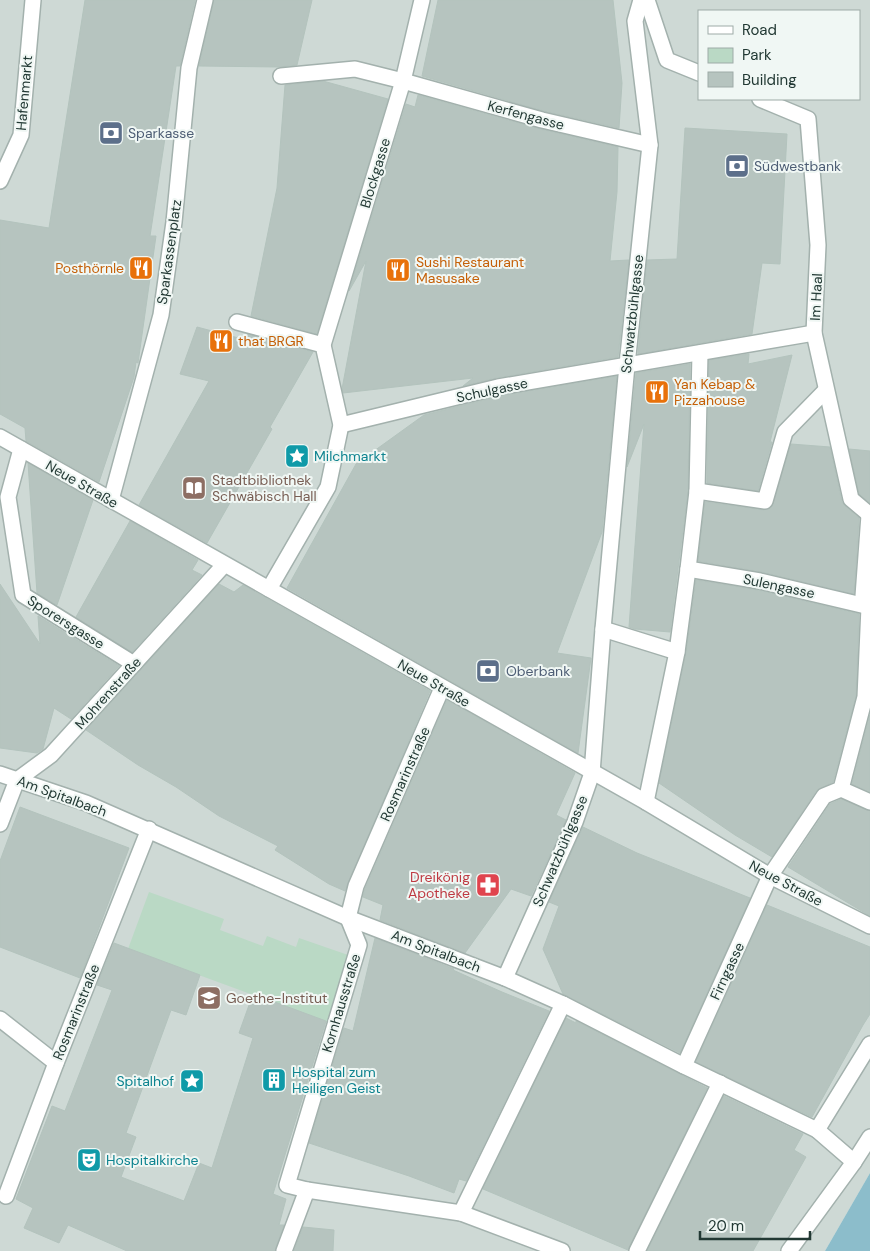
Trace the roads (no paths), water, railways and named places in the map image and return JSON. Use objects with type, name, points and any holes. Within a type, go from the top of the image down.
[{"type":"street","name":"Hafenmarkt","points":[[0,181],[21,135],[33,0]]},
{"type":"street","name":"Sparkassenplatz","points":[[111,500],[161,315],[174,222],[189,68],[205,0]]},
{"type":"street","name":"Blockgasse","points":[[323,345],[403,81],[422,0]]},
{"type":"street","name":"Schwatzbühlgasse","points":[[505,978],[575,822],[592,773],[602,629],[650,144],[635,21],[641,0]]},
{"type":"street","points":[[647,0],[667,60],[698,73]]},
{"type":"street","name":"Kerfengasse","points":[[280,76],[355,69],[542,120],[650,144]]},
{"type":"street","name":"Im Haal","points":[[762,100],[808,119],[818,245],[814,333],[851,499],[869,515]]},
{"type":"street","points":[[237,322],[323,345],[341,425],[328,487],[269,589]]},
{"type":"street","name":"Schulgasse","points":[[341,425],[498,387],[814,333]]},
{"type":"street","points":[[646,802],[678,652],[697,491],[700,352]]},
{"type":"street","points":[[697,491],[766,500],[785,432],[826,390]]},
{"type":"street","name":"Neue Straße","points":[[0,437],[646,802],[770,876],[870,926]]},
{"type":"street","name":"Sporersgasse","points":[[21,449],[8,496],[22,595],[134,664]]},
{"type":"street","points":[[841,789],[865,697],[870,607],[863,596],[869,515]]},
{"type":"street","name":"Mohrenstraße","points":[[17,780],[50,756],[224,565]]},
{"type":"street","name":"Sulengasse","points":[[688,568],[760,581],[870,607]]},
{"type":"street","points":[[602,629],[678,652]]},
{"type":"street","name":"Rosmarinstraße","points":[[348,918],[356,886],[442,688]]},
{"type":"street","name":"Am Spitalbach","points":[[0,774],[86,803],[149,829],[348,918],[505,978],[563,1004],[684,1066],[817,1130],[854,1162]]},
{"type":"street","points":[[0,824],[17,780]]},
{"type":"street","points":[[770,876],[824,796],[841,789],[870,802]]},
{"type":"street","name":"Rosmarinstraße","points":[[6,1196],[56,1063],[149,829]]},
{"type":"street","name":"Firngasse","points":[[684,1066],[770,876]]},
{"type":"street","name":"Kornhausstraße","points":[[348,918],[359,945],[287,1185],[307,1190],[461,1213],[562,1251]]},
{"type":"street","points":[[461,1213],[563,1004]]},
{"type":"street","points":[[0,1019],[56,1063]]},
{"type":"street","points":[[817,1130],[870,1044]]},
{"type":"street","points":[[637,1251],[720,1083]]},
{"type":"street","points":[[789,1251],[870,1137]]},
{"type":"street","points":[[284,1251],[307,1190]]},
{"type":"water","points":[[870,1173],[870,1251],[825,1251]]},
{"type":"place","name":"Sparkasse","points":[[111,133]]},
{"type":"place","name":"Südwestbank","points":[[737,166]]},
{"type":"place","name":"Posthörnle","points":[[141,268]]},
{"type":"place","name":"Sushi Restaurant Masusake","points":[[398,270]]},
{"type":"place","name":"that BRGR","points":[[221,341]]},
{"type":"place","name":"Yan Kebap & Pizzahouse","points":[[657,392]]},
{"type":"place","name":"Milchmarkt","points":[[297,456]]},
{"type":"place","name":"Stadtbibliothek Schwäbisch Hall","points":[[194,488]]},
{"type":"place","name":"Oberbank","points":[[488,671]]},
{"type":"place","name":"Dreikönig Apotheke","points":[[488,885]]},
{"type":"place","name":"Goethe-Institut","points":[[209,998]]},
{"type":"place","name":"Hospital zum Heiligen Geist","points":[[274,1080]]},
{"type":"place","name":"Spitalhof","points":[[192,1081]]},
{"type":"place","name":"Hospitalkirche","points":[[89,1160]]}]
